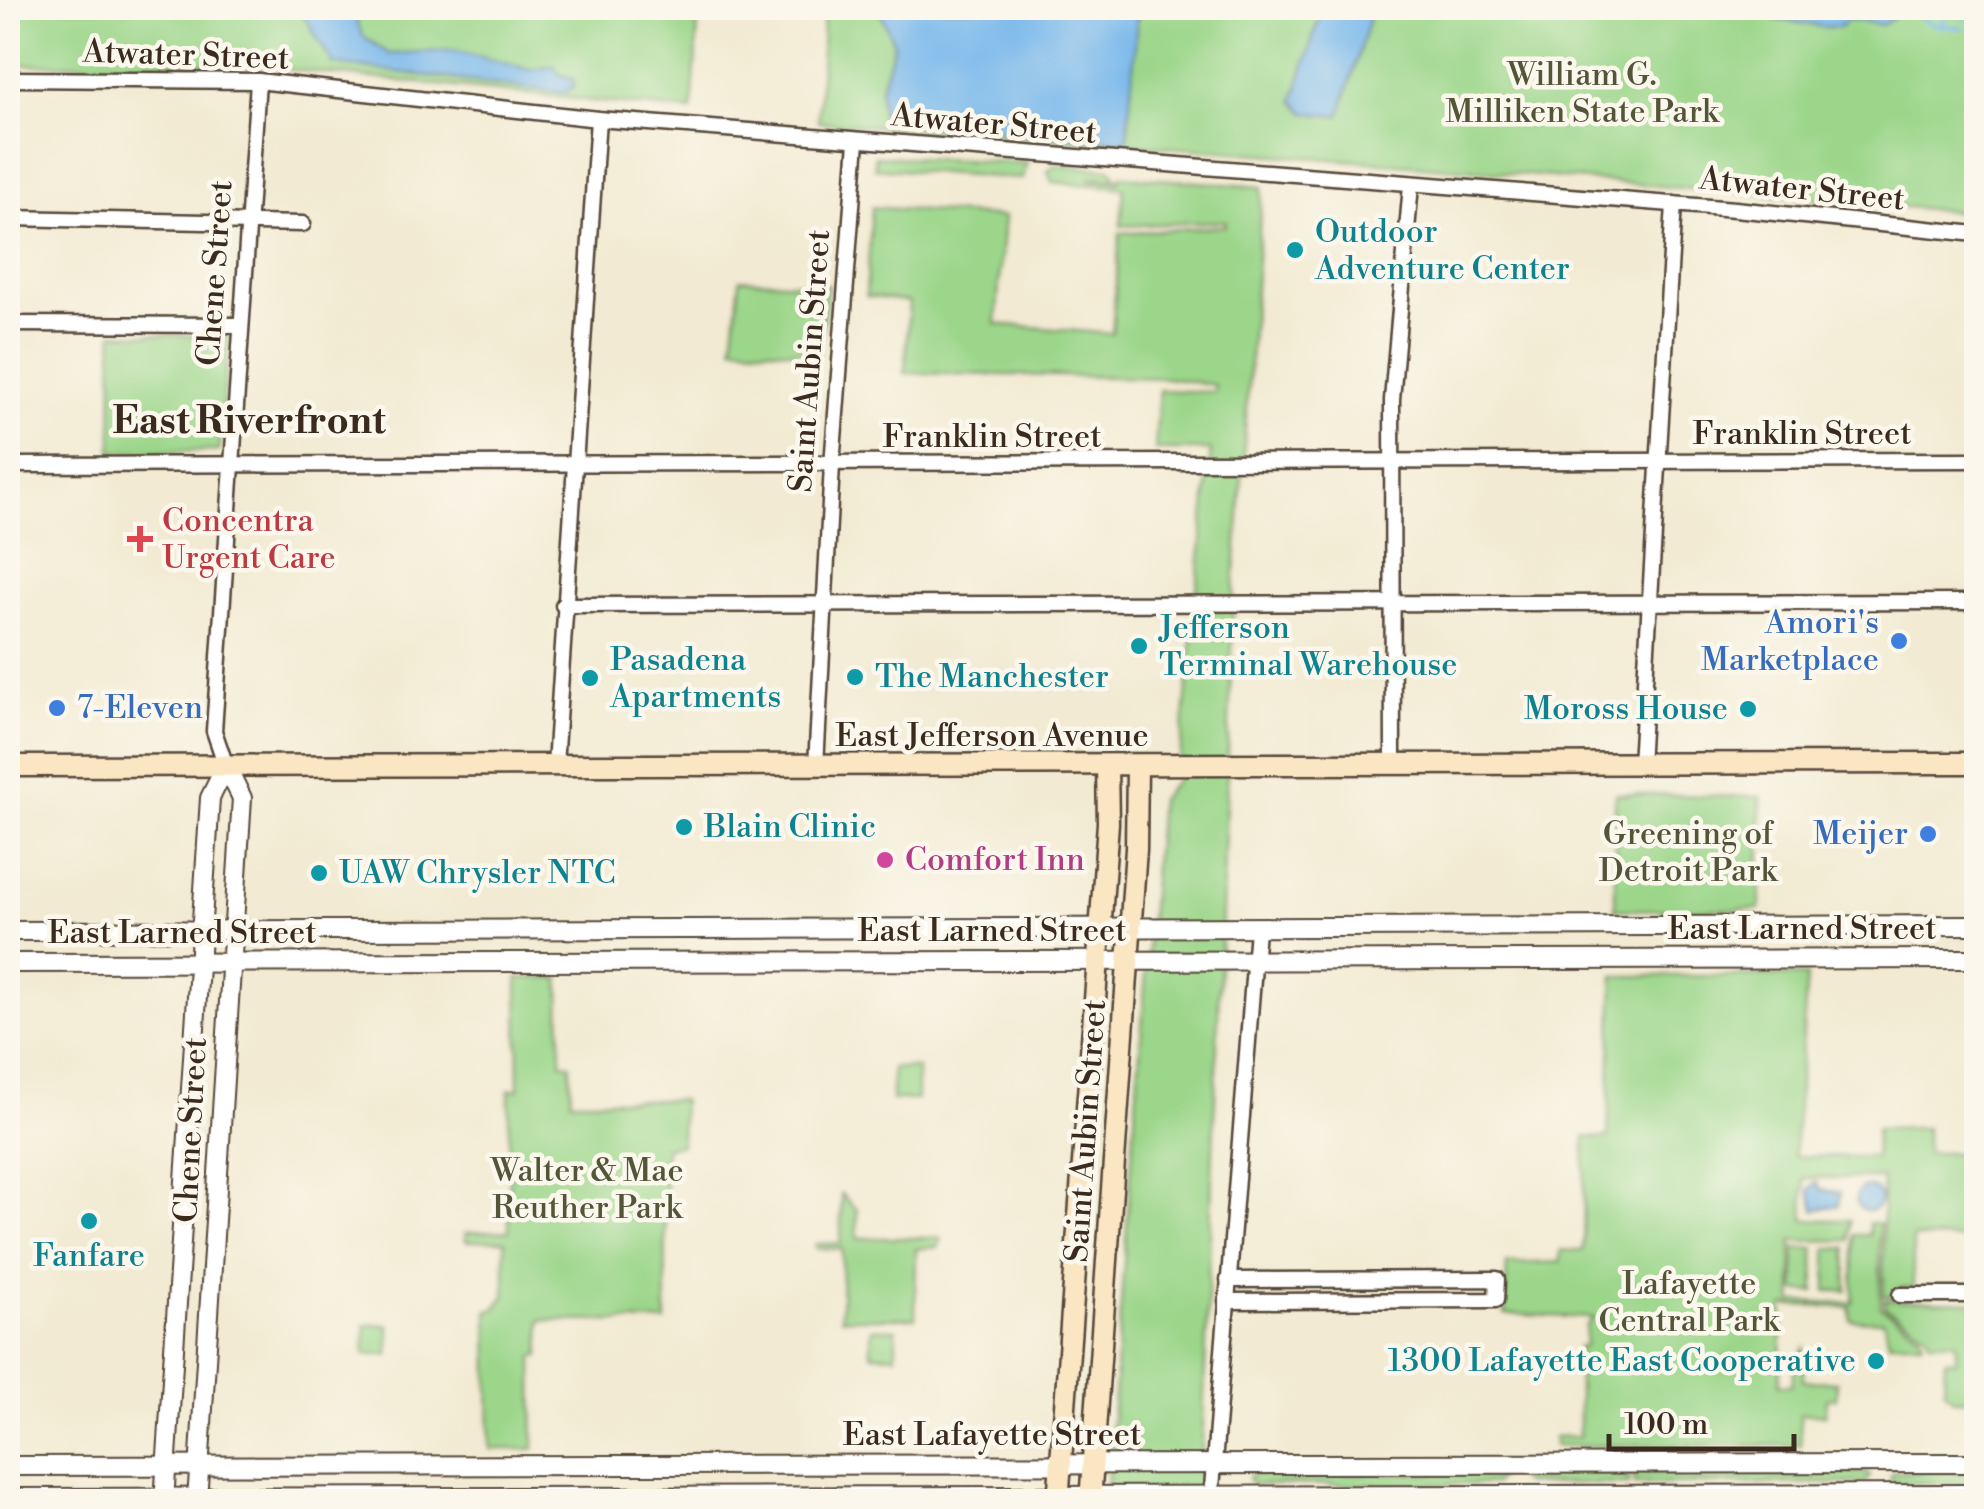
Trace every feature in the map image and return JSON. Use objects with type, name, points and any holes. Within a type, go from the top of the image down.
[{"type":"main road","name":"East Jefferson Avenue","points":[[8,766],[1976,763]]},
{"type":"main road","name":"Saint Aubin Street","points":[[1091,1497],[1132,899],[1137,765]]},
{"type":"main road","name":"Saint Aubin Street","points":[[1058,1498],[1103,895],[1107,766]]},
{"type":"main road","points":[[1108,813],[1122,808],[1136,813]]},
{"type":"main road","points":[[1103,895],[1117,902],[1132,899]]},
{"type":"main road","points":[[1094,992],[1110,988],[1126,994]]},
{"type":"main road","points":[[1078,1214],[1110,1216]]},
{"type":"main road","points":[[1064,1430],[1077,1438],[1096,1434]]},
{"type":"street","name":"Atwater Street","points":[[8,78],[258,82],[598,119],[1674,204],[1976,234]]},
{"type":"street","name":"Chene Street","points":[[197,1500],[242,798],[214,731],[258,82]]},
{"type":"street","points":[[555,765],[598,119]]},
{"type":"street","name":"Saint Aubin Street","points":[[816,766],[832,464],[857,140]]},
{"type":"street","points":[[1394,765],[1394,370],[1411,185]]},
{"type":"street","points":[[1640,764],[1674,204]]},
{"type":"street","points":[[8,218],[303,224]]},
{"type":"street","points":[[8,324],[241,325]]},
{"type":"street","name":"Franklin Street","points":[[8,465],[1976,460]]},
{"type":"street","points":[[563,605],[1976,602]]},
{"type":"street","name":"Chene Street","points":[[165,1500],[210,798],[226,766]]},
{"type":"street","points":[[209,817],[225,808],[241,820]]},
{"type":"street","points":[[204,891],[218,902],[236,894]]},
{"type":"street","name":"East Larned Street","points":[[8,931],[1976,926]]},
{"type":"street","points":[[1380,927],[1380,960]]},
{"type":"street","points":[[1290,961],[1284,943],[1294,928]]},
{"type":"street","points":[[906,962],[907,929]]},
{"type":"street","points":[[1067,962],[1073,944],[1068,929]]},
{"type":"street","points":[[1212,1498],[1257,929]]},
{"type":"street","points":[[1750,929],[1750,959]]},
{"type":"street","points":[[270,930],[260,946],[270,963]]},
{"type":"street","points":[[654,930],[654,962]]},
{"type":"street","points":[[168,963],[175,948],[172,931]]},
{"type":"street","name":"East Larned Street","points":[[8,963],[1976,959]]},
{"type":"street","points":[[197,996],[213,988],[229,1000]]},
{"type":"street","points":[[190,1136],[221,1138]]},
{"type":"street","points":[[1368,1279],[1368,1301]]},
{"type":"street","points":[[1226,1301],[1496,1300],[1496,1279],[1228,1280]]},
{"type":"street","points":[[179,1288],[211,1289]]},
{"type":"street","points":[[1900,1295],[1976,1295]]},
{"type":"street","points":[[170,1429],[183,1438],[202,1431]]},
{"type":"street","name":"East Lafayette Street","points":[[8,1466],[1976,1462]]},
{"type":"street","points":[[1883,1463],[1883,1495]]},
{"type":"street","points":[[875,1464],[876,1496]]},
{"type":"street","points":[[1022,1464],[1033,1481],[1029,1494]]},
{"type":"street","points":[[1249,1464],[1242,1484],[1256,1496]]},
{"type":"street","points":[[1509,1464],[1509,1495]]},
{"type":"street","points":[[527,1465],[528,1497]]},
{"type":"street","points":[[128,1498],[137,1482],[129,1466]]},
{"type":"street","points":[[228,1498],[223,1478],[232,1466]]},
{"type":"street","name":"East Lafayette Street","points":[[8,1498],[1976,1494]]},
{"type":"green space","points":[[21,8],[699,8],[692,111],[224,63],[8,65],[8,17],[20,17]]},
{"type":"green space","name":"William G. Milliken State Park","points":[[824,8],[879,8],[894,44],[880,91],[882,120],[1127,140],[1138,8],[1322,8],[1294,101],[1306,113],[1339,116],[1372,8],[1976,8],[1976,213],[1387,163],[818,122]]},
{"type":"green space","points":[[875,156],[1027,163],[1022,179],[875,168]]},
{"type":"green space","points":[[1054,165],[1111,169],[1117,179],[1091,177],[1090,185],[1052,182],[1048,172]]},
{"type":"green space","points":[[1120,176],[1262,187],[1234,589],[1200,1501],[1106,1501],[1159,800],[1178,778],[1211,450],[1155,450],[1159,390],[1214,392],[1215,385],[1166,378],[905,373],[909,302],[866,296],[872,207],[1004,217],[996,324],[1112,334],[1120,233],[1225,226],[1226,221],[1121,226],[1124,188],[1094,185],[1094,180],[1119,182]]},
{"type":"green space","points":[[740,279],[828,285],[819,353],[733,346]]},
{"type":"green space","points":[[113,333],[229,337],[219,451],[112,452]]},
{"type":"green space","name":"Greening of Detroit Park","points":[[1615,794],[1761,797],[1760,909],[1615,910]]},
{"type":"green space","name":"Lafayette Central Park","points":[[1614,976],[1807,976],[1794,1156],[1875,1157],[1876,1129],[1926,1128],[1926,1153],[1976,1153],[1976,1239],[1913,1238],[1913,1287],[1900,1288],[1896,1296],[1884,1296],[1882,1178],[1804,1178],[1804,1220],[1850,1220],[1849,1240],[1792,1241],[1793,1302],[1853,1303],[1854,1235],[1869,1235],[1869,1223],[1879,1223],[1881,1307],[1920,1333],[1923,1342],[1889,1342],[1884,1321],[1851,1320],[1850,1307],[1784,1306],[1779,1385],[1792,1385],[1795,1362],[1804,1349],[1803,1381],[1837,1382],[1836,1398],[1826,1399],[1825,1414],[1800,1414],[1801,1445],[1554,1446],[1554,1437],[1579,1436],[1579,1346],[1585,1346],[1586,1326],[1593,1318],[1505,1314],[1507,1264],[1560,1262],[1561,1250],[1583,1251],[1585,1137],[1608,1138]]},
{"type":"green space","name":"Walter & Mae Reuther Park","points":[[518,978],[560,978],[561,1063],[570,1064],[571,1100],[682,1100],[681,1145],[665,1147],[666,1322],[541,1320],[540,1356],[533,1357],[534,1449],[490,1449],[488,1310],[495,1309],[505,1296],[505,1241],[466,1241],[465,1233],[509,1231],[509,1090],[519,1089]]},
{"type":"green space","points":[[892,1068],[917,1068],[917,1100],[892,1100]]},
{"type":"green space","points":[[841,1194],[857,1210],[857,1238],[941,1238],[938,1247],[916,1249],[915,1318],[841,1318],[842,1249],[816,1248],[816,1244],[841,1243]]},
{"type":"green space","points":[[1795,1248],[1814,1248],[1815,1292],[1795,1291]]},
{"type":"green space","points":[[1827,1248],[1846,1248],[1847,1291],[1827,1291]]},
{"type":"green space","points":[[1884,1300],[1974,1302],[1976,1399],[1953,1399],[1944,1391],[1945,1360],[1956,1360],[1956,1342],[1930,1341],[1927,1333],[1886,1308]]},
{"type":"green space","points":[[365,1325],[389,1325],[389,1355],[365,1354]]},
{"type":"green space","points":[[871,1329],[896,1329],[896,1355],[871,1354]]},
{"type":"green space","points":[[1865,1472],[1870,1476],[1865,1483],[1634,1484],[1634,1473]]},
{"type":"green space","points":[[1894,1472],[1976,1472],[1976,1483],[1895,1483],[1890,1478]]},
{"type":"green space","points":[[1253,1473],[1495,1473],[1499,1477],[1494,1484],[1253,1485],[1248,1478]]},
{"type":"green space","points":[[1523,1473],[1629,1473],[1629,1484],[1524,1484],[1518,1477]]},
{"type":"water","points":[[299,8],[352,8],[362,35],[389,54],[454,50],[531,70],[554,66],[559,74],[573,79],[574,86],[565,93],[333,64]]},
{"type":"water","points":[[879,8],[1138,8],[1127,141],[882,120],[880,91],[894,44]]},
{"type":"water","points":[[1322,8],[1372,8],[1340,116],[1306,113],[1294,101]]},
{"type":"water","points":[[1762,8],[1906,8],[1883,25],[1849,19],[1840,27],[1823,27],[1775,19]]},
{"type":"water","points":[[1816,1182],[1821,1190],[1840,1192],[1839,1205],[1815,1210],[1809,1189]]},
{"type":"water","points":[[1868,1187],[1880,1199],[1868,1211],[1856,1199]]},
{"type":"waterway","points":[[1921,15],[1930,8]]},
{"type":"waterway","points":[[1939,26],[1953,8]]},
{"type":"waterway","points":[[1964,19],[1976,9]]},
{"type":"waterway","points":[[1906,10],[1932,24],[1962,28]]},
{"type":"place","name":"Outdoor Adventure Center","points":[[1295,250]]},
{"type":"place","name":"Concentra Urgent Care","points":[[140,539]]},
{"type":"place","name":"Amori's Marketplace","points":[[1899,641]]},
{"type":"place","name":"Jefferson Terminal Warehouse","points":[[1139,646]]},
{"type":"place","name":"The Manchester","points":[[855,677]]},
{"type":"place","name":"Pasadena Apartments","points":[[590,678]]},
{"type":"place","name":"7-Eleven","points":[[57,708]]},
{"type":"place","name":"Moross House","points":[[1748,709]]},
{"type":"place","name":"Blain Clinic","points":[[684,827]]},
{"type":"place","name":"Meijer","points":[[1928,834]]},
{"type":"place","name":"Comfort Inn","points":[[885,860]]},
{"type":"place","name":"UAW Chrysler NTC","points":[[319,873]]},
{"type":"place","name":"Fanfare","points":[[89,1221]]},
{"type":"place","name":"1300 Lafayette East Cooperative","points":[[1876,1361]]},
{"type":"district","name":"East Riverfront","points":[[249,421]]}]
